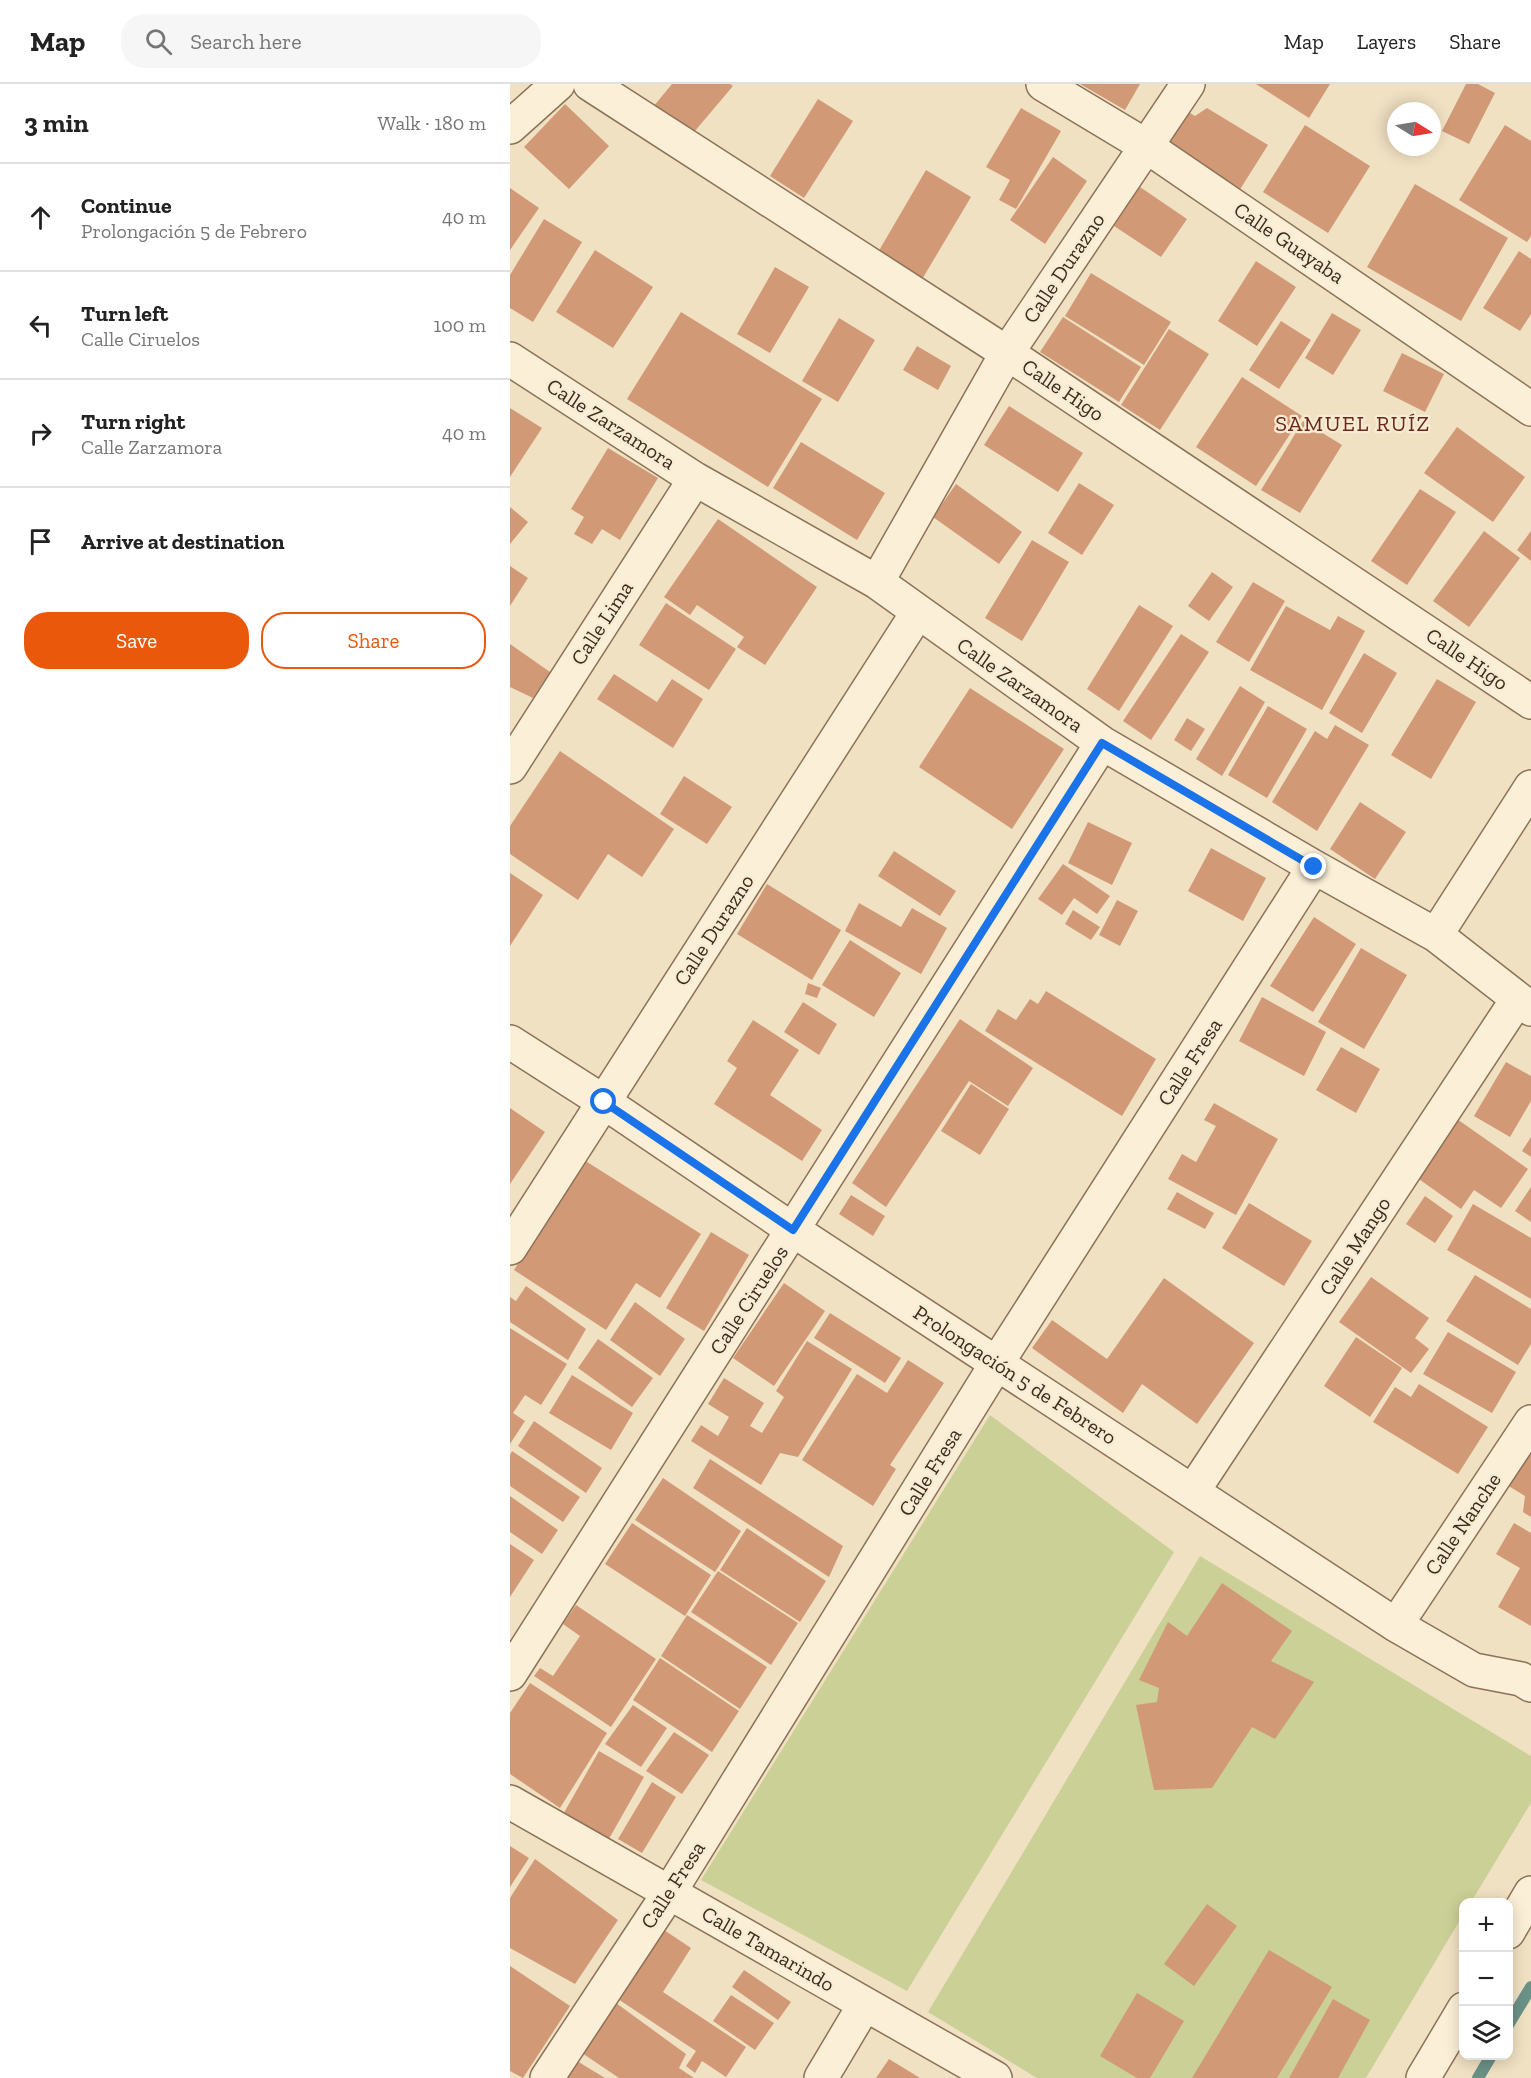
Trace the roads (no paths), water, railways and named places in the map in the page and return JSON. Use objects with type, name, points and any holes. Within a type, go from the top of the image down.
[{"type":"street","points":[[510,127],[558,84]]},
{"type":"street","name":"Calle Higo","points":[[590,84],[1007,353],[1531,702]]},
{"type":"street","name":"Calle Guayaba","points":[[1042,84],[1146,146],[1531,409]]},
{"type":"street","name":"Calle Durazno","points":[[877,582],[1007,353],[1188,84]]},
{"type":"street","name":"Calle Zarzamora","points":[[510,359],[695,479],[877,582],[1102,743],[1314,867],[1436,935],[1524,1005]]},
{"type":"street","name":"Calle Lima","points":[[510,767],[695,479]]},
{"type":"street","name":"Calle Durazno","points":[[510,1248],[918,612]]},
{"type":"street","name":"Calle Ciruelos","points":[[510,1674],[1102,743]]},
{"type":"street","points":[[1436,935],[1531,787]]},
{"type":"street","name":"Calle Fresa","points":[[546,2078],[669,1893],[997,1363],[1314,867]]},
{"type":"street","name":"Calle Mango","points":[[1193,1491],[1524,1005]]},
{"type":"street","name":"Prolongación 5 de Febrero","points":[[510,1042],[1396,1625],[1474,1670],[1521,1679],[1531,1685]]},
{"type":"street","name":"Calle Nanche","points":[[1396,1625],[1531,1422]]},
{"type":"street","name":"Calle Tamarindo","points":[[510,1802],[995,2078]]},
{"type":"street","points":[[1513,1925],[1531,1893]]},
{"type":"street","points":[[821,2078],[865,2004]]},
{"type":"street","points":[[1424,2078],[1459,2018]]},
{"type":"waterway","points":[[1513,2017],[1531,1987]]},
{"type":"waterway","points":[[1478,2078],[1489,2060]]},
{"type":"district","name":"SAMUEL RUÍZ","points":[[1353,423]]}]
